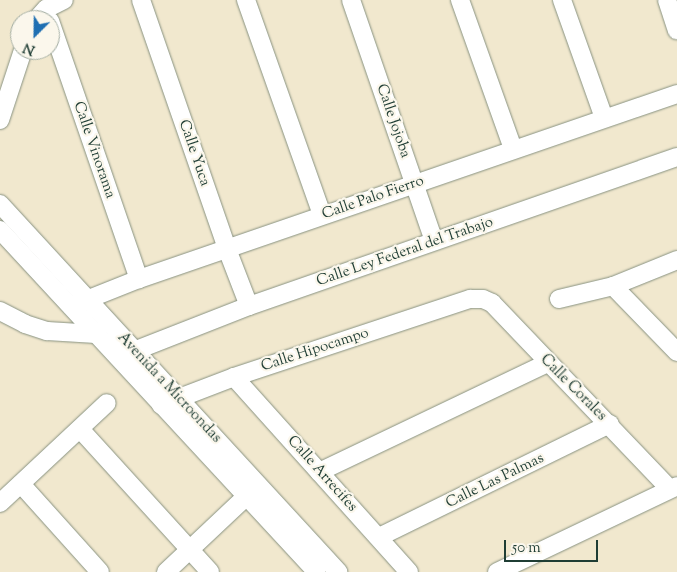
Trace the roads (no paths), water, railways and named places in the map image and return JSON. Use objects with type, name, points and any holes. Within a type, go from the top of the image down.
[{"type":"street","points":[[53,10],[64,0]]},
{"type":"street","name":"Calle Yuca","points":[[141,0],[227,249],[249,306]]},
{"type":"street","points":[[246,0],[322,215]]},
{"type":"street","name":"Calle Jojoba","points":[[351,0],[434,242]]},
{"type":"street","points":[[460,0],[513,149]]},
{"type":"street","points":[[562,0],[604,118]]},
{"type":"street","points":[[667,0],[677,30]]},
{"type":"street","points":[[0,120],[20,60]]},
{"type":"street","name":"Calle Vinorama","points":[[60,60],[138,279]]},
{"type":"street","name":"Calle Palo Fierro","points":[[78,302],[138,279],[322,215],[677,94]]},
{"type":"street","name":"Calle Ley Federal del Trabajo","points":[[134,351],[249,306],[677,157]]},
{"type":"street","name":"Avenida a Microondas","points":[[0,204],[78,302],[96,334],[161,405],[338,572]]},
{"type":"street","name":"Avenida a Microondas","points":[[0,230],[134,351],[178,397],[317,572]]},
{"type":"street","points":[[559,299],[613,286],[677,260]]},
{"type":"street","points":[[613,286],[677,352]]},
{"type":"street","name":"Calle Corales","points":[[470,299],[483,299],[492,303],[548,363],[674,487]]},
{"type":"street","name":"Calle Hipocampo","points":[[161,405],[234,377],[470,299]]},
{"type":"street","points":[[0,311],[24,324],[47,331],[67,334],[96,334]]},
{"type":"street","points":[[319,472],[548,363]]},
{"type":"street","name":"Calle Arrecifes","points":[[234,377],[409,572]]},
{"type":"street","points":[[0,504],[107,403]]},
{"type":"street","name":"Calle Las Palmas","points":[[379,537],[610,424]]},
{"type":"street","points":[[80,429],[210,572]]},
{"type":"street","points":[[21,484],[100,572]]},
{"type":"street","points":[[497,572],[674,487]]},
{"type":"street","points":[[166,572],[253,490]]}]
